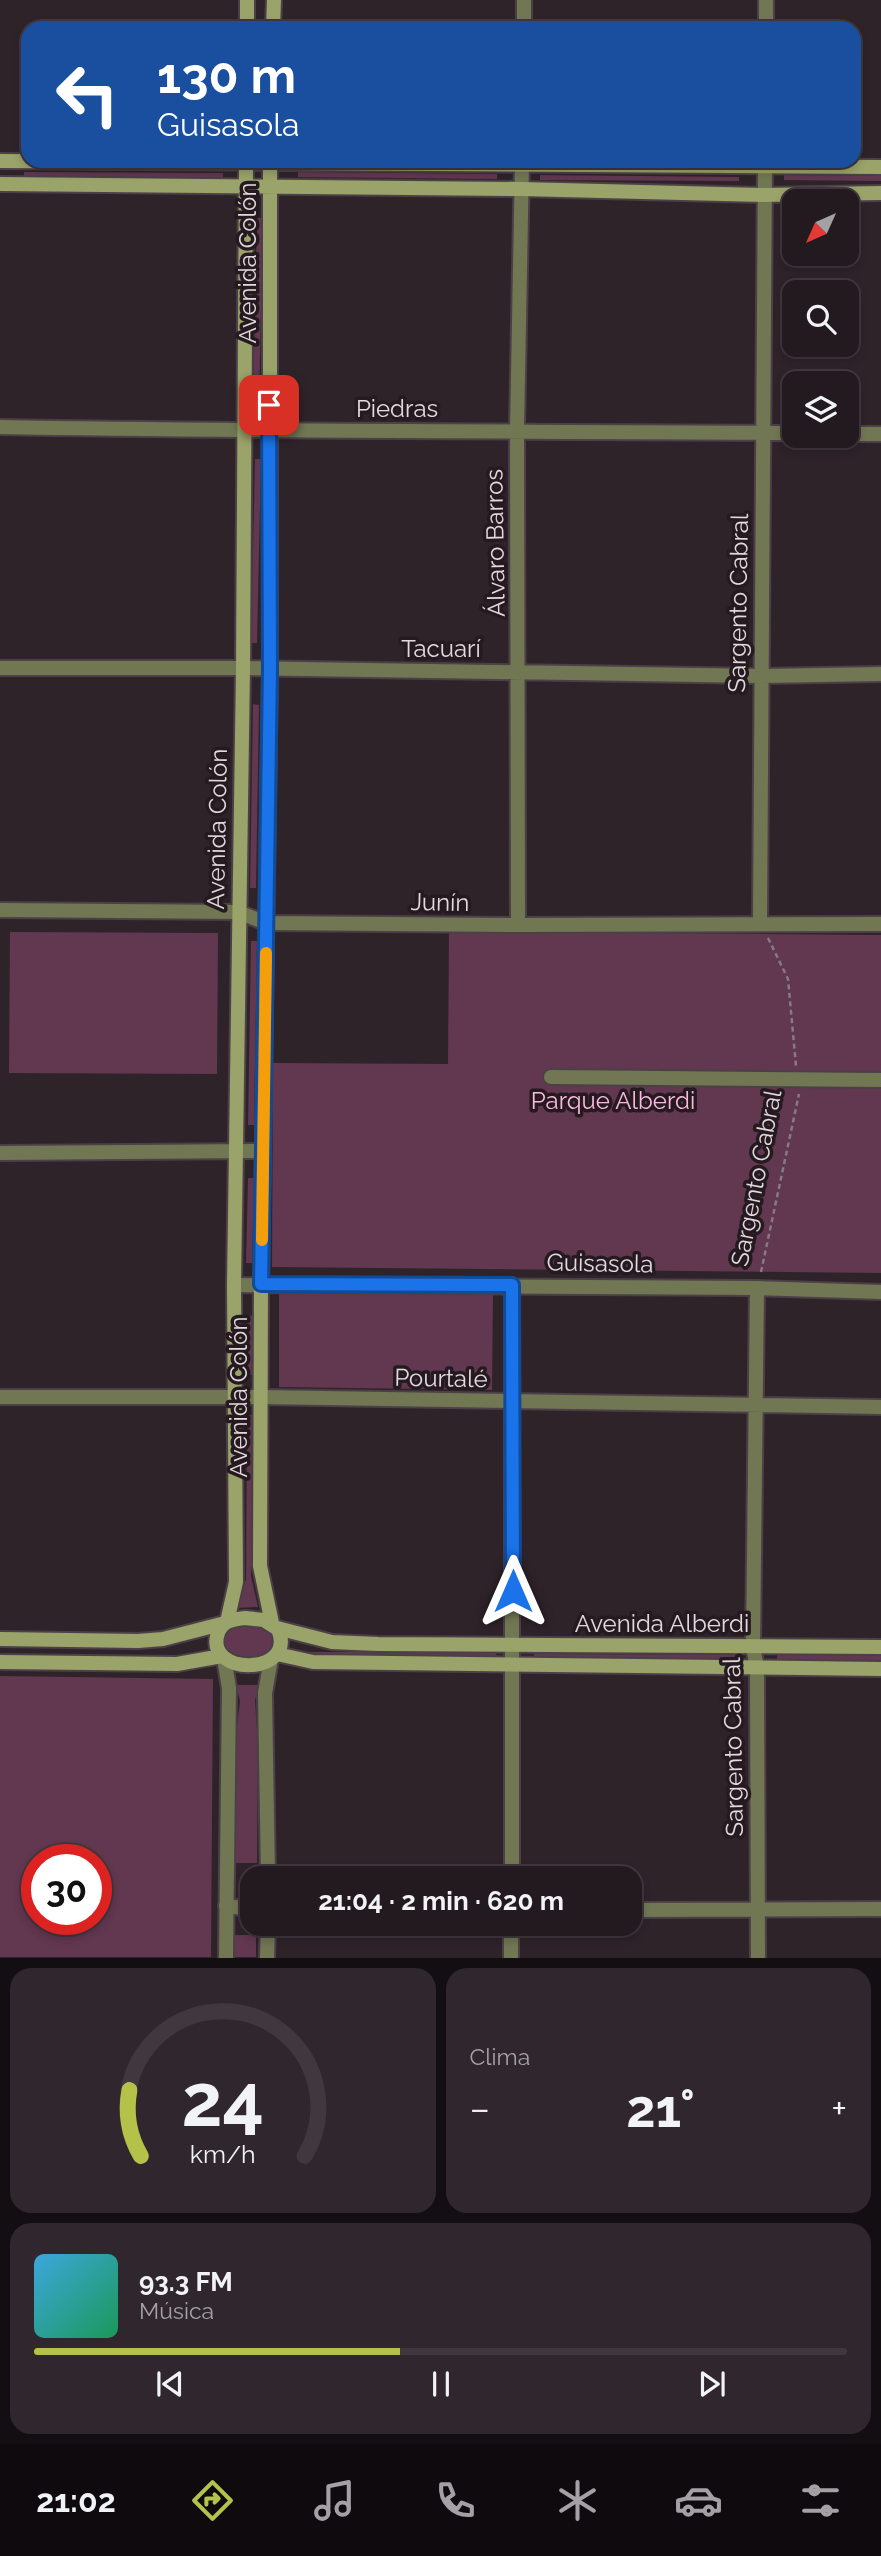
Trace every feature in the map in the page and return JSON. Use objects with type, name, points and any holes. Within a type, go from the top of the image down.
[{"type":"main road","points":[[247,0],[247,21]]},
{"type":"main road","points":[[273,21],[274,0]]},
{"type":"main road","points":[[0,161],[21,161]]},
{"type":"main road","points":[[861,166],[881,167]]},
{"type":"main road","name":"Avenida Colón","points":[[226,1622],[236,1581],[233,1398],[243,668],[246,168]]},
{"type":"main road","name":"Avenida Colón","points":[[270,168],[270,669],[261,1284],[260,1566],[274,1625]]},
{"type":"main road","points":[[0,184],[521,189],[763,195],[881,193]]},
{"type":"main road","points":[[0,1639],[151,1640],[205,1629],[226,1622],[245,1618],[264,1620],[274,1625],[282,1643],[274,1657],[251,1665],[231,1662],[223,1657],[216,1643],[220,1628],[226,1622]]},
{"type":"main road","name":"Avenida Alberdi","points":[[274,1625],[332,1642],[881,1647]]},
{"type":"main road","points":[[0,1662],[177,1664],[223,1657]]},
{"type":"main road","name":"Avenida Alberdi","points":[[274,1657],[313,1662],[881,1669]]},
{"type":"street","points":[[524,0],[524,21]]},
{"type":"street","points":[[766,0],[766,21]]},
{"type":"street","name":"Álvaro Barros","points":[[518,925],[517,430],[522,168]]},
{"type":"street","name":"Sargento Cabral","points":[[760,922],[765,168]]},
{"type":"street","name":"Piedras","points":[[0,428],[270,432],[517,430],[782,433]]},
{"type":"street","points":[[859,434],[881,434]]},
{"type":"street","name":"Tacuarí","points":[[0,668],[243,668],[760,676],[881,674]]},
{"type":"street","name":"Junín","points":[[0,910],[238,912],[266,923],[881,924]]},
{"type":"street","points":[[551,1077],[881,1080]]},
{"type":"street","points":[[0,1153],[263,1151]]},
{"type":"street","name":"Guisasola","points":[[234,1285],[757,1288],[881,1293]]},
{"type":"street","points":[[512,1285],[512,1866]]},
{"type":"street","name":"Sargento Cabral","points":[[757,1288],[753,1646],[757,1668],[758,1958]]},
{"type":"street","name":"Pourtalé","points":[[0,1397],[261,1397],[881,1407]]},
{"type":"street","points":[[223,1657],[229,1688],[226,1958]]},
{"type":"street","points":[[268,1866],[265,1679],[274,1657]]},
{"type":"street","points":[[226,1906],[240,1908]]},
{"type":"street","points":[[642,1910],[881,1909]]},
{"type":"street","points":[[267,1958],[268,1936]]},
{"type":"street","points":[[511,1936],[511,1958]]},
{"type":"path","name":"Sargento Cabral","points":[[757,1288],[799,1094],[788,979],[760,922]]},
{"type":"green space","points":[[24,172],[223,173],[223,178],[24,176]]},
{"type":"green space","points":[[298,172],[497,174],[497,179],[298,177]]},
{"type":"green space","points":[[540,175],[739,177],[739,181],[540,180]]},
{"type":"green space","points":[[784,175],[881,176],[881,181],[784,180]]},
{"type":"green space","points":[[257,218],[263,218],[259,402],[253,402]]},
{"type":"green space","points":[[255,459],[261,459],[257,643],[251,643]]},
{"type":"green space","points":[[253,704],[259,705],[256,888],[250,888]]},
{"type":"green space","name":"Parque Alberdi","points":[[449,931],[881,935],[881,1273],[272,1267],[273,1063],[448,1064]]},
{"type":"green space","points":[[10,932],[218,933],[217,1074],[9,1073]]},
{"type":"green space","points":[[251,941],[257,941],[254,1125],[248,1125]]},
{"type":"green space","points":[[248,1178],[254,1178],[252,1263],[246,1263]]},
{"type":"green space","points":[[279,1292],[493,1295],[492,1390],[279,1387]]},
{"type":"green space","points":[[246,1315],[252,1316],[252,1375],[246,1375]]},
{"type":"green space","points":[[247,1415],[252,1415],[251,1576],[258,1607],[237,1608],[246,1580]]},
{"type":"green space","points":[[246,1625],[261,1626],[273,1634],[275,1644],[264,1653],[252,1657],[225,1651],[222,1641],[227,1630]]},
{"type":"green space","points":[[295,1652],[496,1652],[496,1658],[295,1657]]},
{"type":"green space","points":[[534,1654],[735,1655],[735,1660],[534,1659]]},
{"type":"green space","points":[[777,1655],[881,1655],[881,1661],[777,1660]]},
{"type":"green space","points":[[0,1676],[213,1679],[211,1957],[0,1957]]},
{"type":"green space","points":[[236,1685],[260,1685],[255,1700],[258,1745],[257,1863],[235,1863],[235,1743],[240,1701]]},
{"type":"green space","points":[[234,1935],[256,1936],[256,1957],[234,1957]]},
{"type":"slow traffic","points":[[262,1240],[266,953]]},
{"type":"route","points":[[269,405],[270,669],[261,1284],[512,1285],[513,1591]]}]
